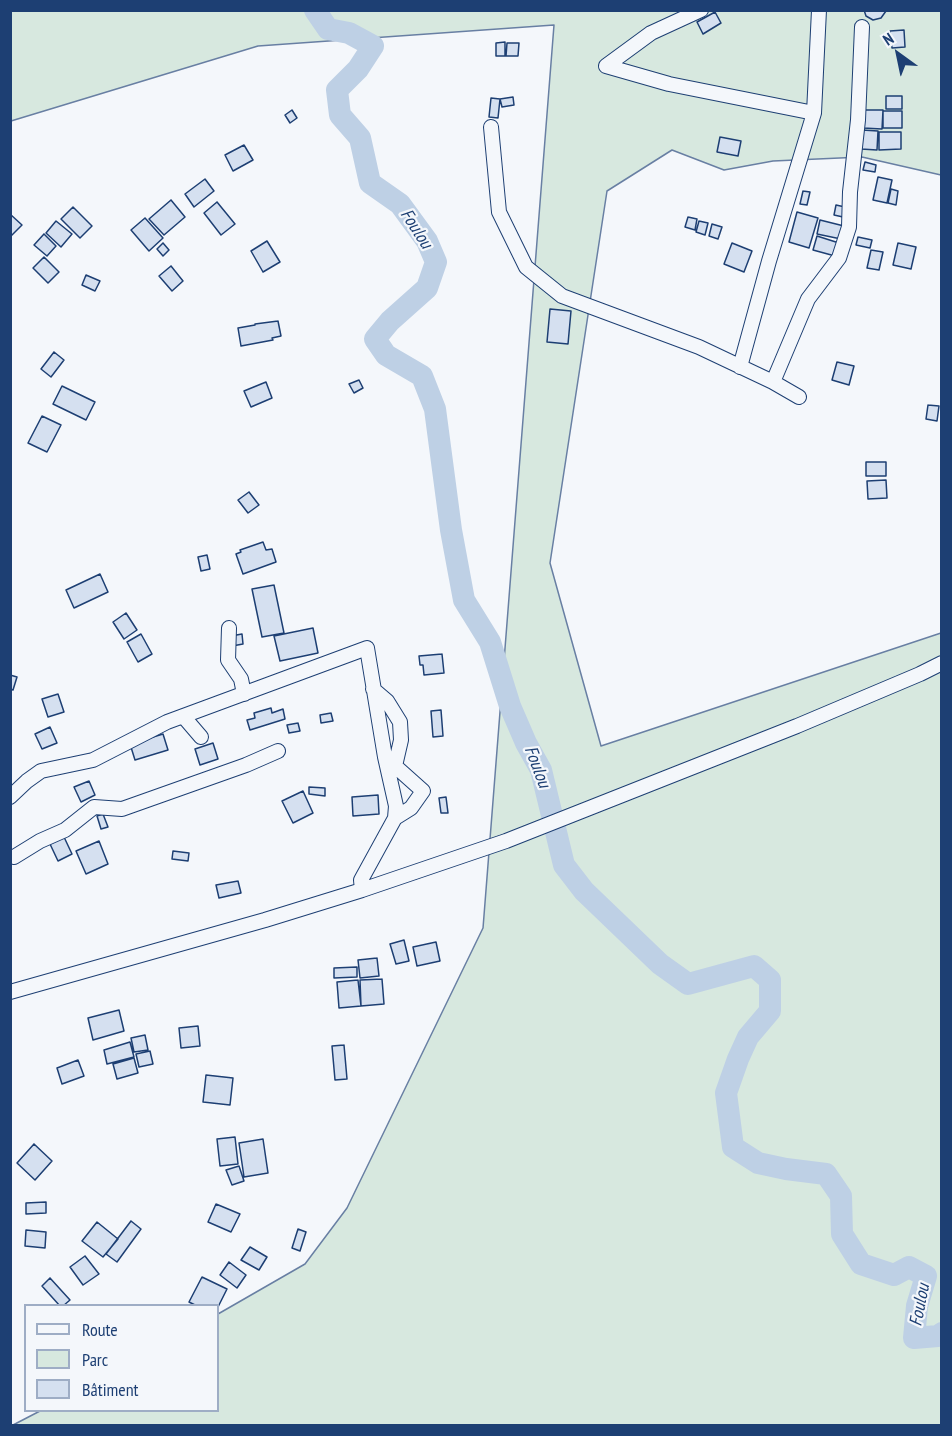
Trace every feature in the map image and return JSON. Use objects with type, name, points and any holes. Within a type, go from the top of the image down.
[{"type":"street","points":[[701,10],[651,33],[606,66],[669,84],[814,113]]},
{"type":"street","points":[[740,367],[769,261],[814,113],[819,10]]},
{"type":"street","points":[[773,382],[808,299],[839,258],[849,227],[850,192],[858,120],[862,27]]},
{"type":"street","points":[[491,127],[499,212],[526,267],[562,296],[699,347],[799,397]]},
{"type":"street","points":[[230,628],[228,660],[241,679],[244,694]]},
{"type":"street","points":[[10,797],[41,771],[93,760],[167,722],[367,648],[385,757],[396,806],[395,818],[360,880],[362,890]]},
{"type":"street","points":[[10,992],[254,923],[362,890],[506,841],[797,726],[942,663]]},
{"type":"street","points":[[373,689],[387,701],[400,722],[401,740],[395,766],[423,791],[411,808],[395,818]]},
{"type":"street","points":[[183,716],[201,737]]},
{"type":"street","points":[[14,857],[40,841],[65,830],[94,807],[122,809],[246,765],[278,751]]},
{"type":"green space","points":[[11,11],[941,11],[941,175],[862,157],[773,161],[724,170],[672,150],[607,191],[550,563],[601,746],[941,633],[941,1425],[13,1425],[38,1412],[219,1412],[219,1313],[305,1264],[347,1208],[483,928],[554,25],[258,46],[11,121]]},
{"type":"building","points":[[864,10],[886,11],[881,18],[873,20],[866,16]]},
{"type":"building","points":[[715,12],[721,23],[703,34],[697,22]]},
{"type":"building","points":[[904,30],[905,47],[892,48],[890,31]]},
{"type":"building","points":[[505,42],[505,56],[496,56],[496,43]]},
{"type":"building","points":[[507,43],[519,43],[518,56],[506,56]]},
{"type":"building","points":[[886,96],[902,96],[902,109],[886,109]]},
{"type":"building","points":[[513,97],[514,105],[502,107],[500,99]]},
{"type":"building","points":[[491,98],[500,99],[498,118],[489,117]]},
{"type":"building","points":[[292,110],[297,118],[290,123],[285,115]]},
{"type":"building","points":[[864,110],[883,110],[882,129],[863,128]]},
{"type":"building","points":[[883,111],[902,111],[902,128],[883,128]]},
{"type":"building","points":[[862,130],[878,131],[877,150],[861,149]]},
{"type":"building","points":[[879,132],[901,132],[901,149],[879,150]]},
{"type":"building","points":[[720,137],[741,141],[738,156],[717,152]]},
{"type":"building","points":[[244,145],[253,160],[233,171],[225,155]]},
{"type":"building","points":[[865,162],[876,165],[875,172],[863,170]]},
{"type":"building","points":[[878,177],[892,180],[887,203],[873,200]]},
{"type":"building","points":[[205,179],[214,191],[194,207],[185,194]]},
{"type":"building","points":[[891,189],[898,191],[896,205],[888,203]]},
{"type":"building","points":[[803,191],[810,192],[807,205],[800,204]]},
{"type":"building","points":[[171,200],[185,217],[164,235],[149,219]]},
{"type":"building","points":[[217,202],[235,224],[221,235],[204,213]]},
{"type":"building","points":[[836,205],[845,207],[843,217],[834,215]]},
{"type":"building","points":[[73,207],[92,226],[80,238],[61,219]]},
{"type":"building","points":[[797,212],[818,218],[809,248],[789,242]]},
{"type":"building","points":[[10,214],[22,225],[10,237]]},
{"type":"building","points":[[688,217],[697,219],[695,230],[685,227]]},
{"type":"building","points":[[145,218],[163,238],[149,251],[131,230]]},
{"type":"building","points":[[820,220],[844,226],[841,239],[817,234]]},
{"type":"building","points":[[56,221],[72,234],[61,247],[46,233]]},
{"type":"building","points":[[699,221],[708,223],[705,235],[696,232]]},
{"type":"building","points":[[712,224],[722,227],[718,239],[709,236]]},
{"type":"building","points":[[44,234],[56,246],[47,256],[34,245]]},
{"type":"building","points":[[817,236],[839,243],[835,256],[813,250]]},
{"type":"building","points":[[858,237],[872,240],[870,248],[856,245]]},
{"type":"building","points":[[267,241],[280,262],[263,272],[251,251]]},
{"type":"building","points":[[163,243],[169,250],[163,256],[157,249]]},
{"type":"building","points":[[732,243],[752,251],[744,272],[724,264]]},
{"type":"building","points":[[898,243],[916,247],[911,269],[893,265]]},
{"type":"building","points":[[871,250],[883,252],[879,270],[867,268]]},
{"type":"building","points":[[44,257],[59,272],[48,283],[33,268]]},
{"type":"building","points":[[171,266],[183,281],[172,291],[159,276]]},
{"type":"building","points":[[86,275],[100,281],[95,291],[82,285]]},
{"type":"building","points":[[550,309],[571,311],[568,344],[547,342]]},
{"type":"building","points":[[278,321],[281,336],[272,338],[273,340],[241,346],[238,328]]},
{"type":"building","points":[[54,352],[64,360],[51,377],[41,369]]},
{"type":"building","points":[[837,362],[854,366],[849,385],[832,380]]},
{"type":"building","points":[[359,380],[363,388],[354,393],[349,384]]},
{"type":"building","points":[[266,382],[272,398],[251,407],[244,391]]},
{"type":"building","points":[[62,386],[95,402],[86,420],[53,404]]},
{"type":"building","points":[[928,405],[939,406],[937,421],[926,419]]},
{"type":"building","points":[[42,416],[61,425],[47,452],[28,443]]},
{"type":"building","points":[[866,462],[886,462],[886,476],[866,476]]},
{"type":"building","points":[[886,480],[887,498],[868,499],[867,481]]},
{"type":"building","points":[[249,492],[259,505],[248,513],[238,500]]},
{"type":"building","points":[[263,542],[266,550],[272,549],[276,562],[243,574],[236,554],[241,552],[240,550]]},
{"type":"building","points":[[207,555],[210,569],[201,571],[198,557]]},
{"type":"building","points":[[100,574],[108,592],[74,608],[66,590]]},
{"type":"building","points":[[274,585],[284,633],[262,637],[252,589]]},
{"type":"building","points":[[126,613],[137,630],[124,639],[113,622]]},
{"type":"building","points":[[313,628],[318,653],[280,661],[274,636]]},
{"type":"building","points":[[141,634],[152,654],[138,662],[127,642]]},
{"type":"building","points":[[242,634],[243,644],[232,646],[231,636]]},
{"type":"building","points":[[442,654],[444,673],[424,675],[419,656]]},
{"type":"building","points":[[10,675],[17,677],[13,690],[10,689]]},
{"type":"building","points":[[58,694],[64,712],[48,717],[42,699]]},
{"type":"building","points":[[271,708],[272,713],[283,709],[285,719],[250,730],[247,720],[255,718],[254,713]]},
{"type":"building","points":[[441,710],[443,736],[433,737],[431,711]]},
{"type":"building","points":[[331,713],[333,721],[321,723],[320,715]]},
{"type":"building","points":[[298,723],[300,731],[289,733],[287,725]]},
{"type":"building","points":[[50,727],[57,743],[42,749],[35,734]]},
{"type":"building","points":[[163,734],[168,750],[135,760],[130,744]]},
{"type":"building","points":[[213,743],[218,759],[200,765],[195,749]]},
{"type":"building","points":[[89,781],[95,795],[81,802],[74,787]]},
{"type":"building","points":[[309,787],[325,788],[325,796],[309,794]]},
{"type":"building","points":[[303,791],[313,813],[293,823],[282,801]]},
{"type":"building","points":[[378,795],[379,814],[353,816],[352,797]]},
{"type":"building","points":[[446,797],[448,813],[441,813],[439,798]]},
{"type":"building","points":[[103,814],[108,827],[101,829],[97,816]]},
{"type":"building","points":[[64,837],[72,854],[58,861],[50,844]]},
{"type":"building","points":[[99,841],[108,864],[86,874],[76,851]]},
{"type":"building","points":[[173,851],[189,853],[188,861],[172,859]]},
{"type":"building","points":[[238,881],[241,893],[219,898],[216,885]]},
{"type":"building","points":[[404,940],[409,961],[396,964],[390,944]]},
{"type":"building","points":[[436,942],[440,961],[417,966],[413,947]]},
{"type":"building","points":[[377,958],[379,976],[360,978],[358,960]]},
{"type":"building","points":[[357,967],[357,977],[334,978],[334,968]]},
{"type":"building","points":[[382,979],[384,1004],[361,1006],[360,980]]},
{"type":"building","points":[[358,980],[361,1006],[339,1008],[337,982]]},
{"type":"building","points":[[119,1010],[124,1031],[93,1040],[88,1018]]},
{"type":"building","points":[[198,1026],[200,1046],[181,1048],[179,1028]]},
{"type":"building","points":[[145,1035],[148,1050],[134,1052],[131,1038]]},
{"type":"building","points":[[130,1042],[134,1057],[107,1064],[104,1050]]},
{"type":"building","points":[[344,1045],[347,1079],[335,1080],[332,1046]]},
{"type":"building","points":[[150,1051],[153,1064],[139,1067],[136,1054]]},
{"type":"building","points":[[134,1058],[138,1073],[117,1079],[113,1064]]},
{"type":"building","points":[[78,1060],[84,1076],[62,1084],[57,1068]]},
{"type":"building","points":[[206,1075],[233,1078],[230,1105],[203,1102]]},
{"type":"building","points":[[235,1137],[238,1164],[220,1166],[217,1139]]},
{"type":"building","points":[[263,1139],[268,1173],[244,1177],[239,1143]]},
{"type":"building","points":[[34,1144],[52,1161],[35,1180],[17,1163]]},
{"type":"building","points":[[239,1166],[244,1181],[232,1185],[226,1170]]},
{"type":"building","points":[[46,1202],[46,1213],[26,1214],[26,1203]]},
{"type":"building","points":[[216,1204],[240,1214],[231,1232],[208,1222]]},
{"type":"building","points":[[131,1221],[141,1229],[117,1262],[106,1254]]},
{"type":"building","points":[[97,1222],[118,1239],[103,1257],[82,1241]]},
{"type":"building","points":[[298,1229],[306,1232],[300,1251],[292,1248]]},
{"type":"building","points":[[26,1230],[46,1232],[45,1248],[25,1246]]},
{"type":"building","points":[[250,1247],[267,1257],[259,1270],[241,1260]]},
{"type":"building","points":[[85,1256],[99,1274],[83,1285],[70,1267]]},
{"type":"building","points":[[229,1262],[246,1275],[237,1288],[220,1275]]},
{"type":"building","points":[[202,1277],[227,1289],[219,1305],[189,1302]]},
{"type":"building","points":[[50,1278],[70,1300],[65,1304],[58,1304],[42,1286]]},
{"type":"waterway","name":"Foulou","points":[[315,10],[328,29],[349,33],[373,46],[358,69],[337,90],[340,115],[360,138],[370,183],[400,204],[427,241],[436,262],[427,288],[390,321],[375,339],[386,355],[422,376],[435,409],[451,530],[464,600],[490,642],[510,706],[541,770],[564,865],[584,891],[660,964],[688,984],[754,966],[770,980],[770,1011],[748,1037],[726,1093],[733,1147],[758,1163],[826,1174],[841,1196],[842,1234],[861,1264],[894,1275],[909,1267],[926,1276],[917,1306],[914,1338],[938,1336],[942,1333]]}]
